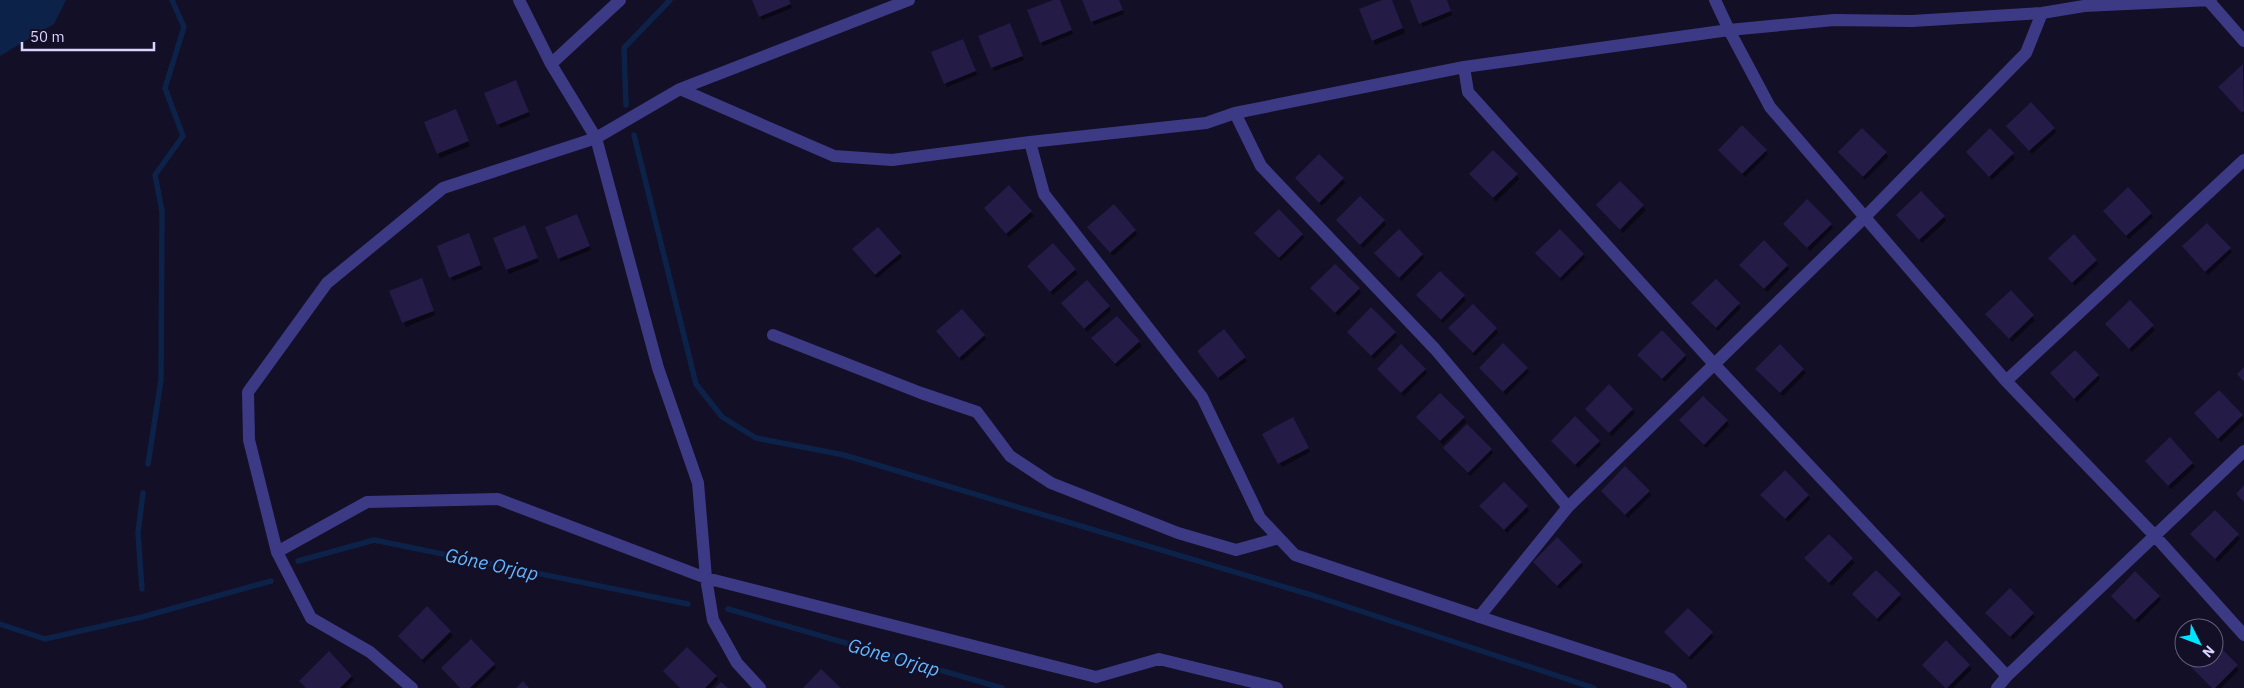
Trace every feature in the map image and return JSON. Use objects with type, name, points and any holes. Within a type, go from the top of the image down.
[{"type":"street","points":[[518,0],[551,64],[596,138],[658,368],[698,483],[706,578],[713,620],[737,663],[760,688]]},
{"type":"street","points":[[551,64],[620,0]]},
{"type":"street","points":[[412,688],[370,652],[311,618],[277,552],[249,440],[248,392],[327,283],[443,188],[596,138],[680,89],[909,0]]},
{"type":"street","points":[[1715,0],[1728,30],[1770,107],[2006,380],[2155,536],[2244,635]]},
{"type":"street","points":[[680,89],[834,156],[892,160],[1030,142],[1206,123],[1235,113],[1464,67],[1728,30],[1834,20],[1912,22],[2042,13],[2084,6],[2209,0],[2244,41]]},
{"type":"street","points":[[1480,617],[1568,507],[1865,217],[2026,53],[2042,13]]},
{"type":"street","points":[[1464,67],[1468,92],[1714,364],[2007,676]]},
{"type":"street","points":[[1235,113],[1261,166],[1435,349],[1568,507]]},
{"type":"street","points":[[1030,142],[1044,194],[1202,397],[1260,518],[1295,554],[1671,679],[1681,688]]},
{"type":"street","points":[[2006,380],[2244,160]]},
{"type":"street","points":[[773,335],[921,393],[977,412],[1010,456],[1052,484],[1178,533],[1236,550],[1279,538]]},
{"type":"street","points":[[1997,688],[2007,676],[2244,451]]},
{"type":"street","points":[[277,552],[367,502],[498,499],[706,578],[1097,682],[1158,659],[1276,688]]},
{"type":"water","points":[[0,0],[66,0],[54,24],[0,56]]},
{"type":"building","points":[[752,0],[789,0],[791,4],[759,17]]},
{"type":"building","points":[[1053,0],[1060,0],[1072,30],[1040,43],[1027,10]]},
{"type":"building","points":[[1082,0],[1119,0],[1123,10],[1091,22]]},
{"type":"building","points":[[1382,0],[1392,0],[1403,28],[1372,41],[1359,9]]},
{"type":"building","points":[[1410,0],[1447,0],[1451,11],[1419,24]]},
{"type":"building","points":[[1010,23],[1023,56],[991,68],[978,36]]},
{"type":"building","points":[[963,39],[976,71],[944,84],[931,52]]},
{"type":"building","points":[[2243,64],[2244,111],[2242,113],[2218,87]]},
{"type":"building","points":[[516,80],[529,112],[497,125],[484,93]]},
{"type":"building","points":[[2031,102],[2055,128],[2029,151],[2006,126]]},
{"type":"building","points":[[456,109],[469,141],[437,154],[424,122]]},
{"type":"building","points":[[1742,125],[1767,150],[1742,174],[1718,150]]},
{"type":"building","points":[[1862,128],[1887,152],[1863,177],[1838,152]]},
{"type":"building","points":[[1990,128],[2014,153],[1989,177],[1966,152]]},
{"type":"building","points":[[1493,150],[1518,174],[1493,198],[1469,174]]},
{"type":"building","points":[[1319,154],[1344,178],[1319,203],[1295,178]]},
{"type":"building","points":[[1620,181],[1644,205],[1620,230],[1596,205]]},
{"type":"building","points":[[1009,185],[1032,211],[1006,234],[984,208]]},
{"type":"building","points":[[2128,187],[2152,213],[2126,236],[2103,211]]},
{"type":"building","points":[[1921,191],[1945,216],[1919,240],[1896,215]]},
{"type":"building","points":[[1360,196],[1385,220],[1360,245],[1336,220]]},
{"type":"building","points":[[1807,199],[1832,224],[1807,248],[1783,224]]},
{"type":"building","points":[[1114,204],[1136,230],[1110,253],[1087,227]]},
{"type":"building","points":[[1279,209],[1303,234],[1279,258],[1254,233]]},
{"type":"building","points":[[577,214],[590,246],[558,259],[545,227]]},
{"type":"building","points":[[2207,223],[2231,248],[2205,272],[2182,246]]},
{"type":"building","points":[[525,225],[538,258],[506,270],[493,238]]},
{"type":"building","points":[[878,227],[901,253],[875,275],[852,249]]},
{"type":"building","points":[[1399,229],[1423,254],[1399,278],[1374,253]]},
{"type":"building","points":[[1560,229],[1584,254],[1560,278],[1535,253]]},
{"type":"building","points":[[469,233],[481,265],[449,278],[437,246]]},
{"type":"building","points":[[2074,234],[2097,260],[2072,283],[2048,258]]},
{"type":"building","points":[[1764,240],[1788,265],[1764,289],[1739,265]]},
{"type":"building","points":[[1053,243],[1076,269],[1050,292],[1027,266]]},
{"type":"building","points":[[1335,264],[1360,288],[1335,313],[1310,288]]},
{"type":"building","points":[[1440,271],[1465,295],[1441,320],[1416,295]]},
{"type":"building","points":[[422,278],[434,311],[402,323],[389,291]]},
{"type":"building","points":[[1716,279],[1740,303],[1716,328],[1691,303]]},
{"type":"building","points":[[1087,280],[1110,306],[1084,329],[1061,303]]},
{"type":"building","points":[[2011,290],[2034,315],[2009,339],[1985,314]]},
{"type":"building","points":[[2130,300],[2154,325],[2129,349],[2105,324]]},
{"type":"building","points":[[1473,304],[1497,328],[1473,353],[1448,328]]},
{"type":"building","points":[[1371,307],[1396,332],[1371,356],[1347,332]]},
{"type":"building","points":[[962,309],[985,335],[959,358],[936,331]]},
{"type":"building","points":[[1117,316],[1140,341],[1115,364],[1091,338]]},
{"type":"building","points":[[1224,329],[1246,357],[1218,378],[1197,351]]},
{"type":"building","points":[[1662,330],[1686,355],[1662,379],[1637,355]]},
{"type":"building","points":[[1503,343],[1528,368],[1503,392],[1479,368]]},
{"type":"building","points":[[1401,344],[1426,369],[1401,393],[1377,369]]},
{"type":"building","points":[[1780,344],[1804,369],[1780,393],[1755,369]]},
{"type":"building","points":[[2075,350],[2099,375],[2074,399],[2050,373]]},
{"type":"building","points":[[2244,367],[2244,382],[2237,374]]},
{"type":"building","points":[[1609,384],[1633,409],[1609,433],[1585,409]]},
{"type":"building","points":[[2219,390],[2243,415],[2218,439],[2194,413]]},
{"type":"building","points":[[1440,393],[1465,417],[1440,441],[1416,417]]},
{"type":"building","points":[[1703,396],[1728,420],[1704,445],[1679,420]]},
{"type":"building","points":[[1575,416],[1600,441],[1575,465],[1551,441]]},
{"type":"building","points":[[1293,417],[1309,448],[1278,464],[1262,434]]},
{"type":"building","points":[[1467,424],[1492,449],[1468,473],[1443,448]]},
{"type":"building","points":[[2170,437],[2193,463],[2168,486],[2145,461]]},
{"type":"building","points":[[1625,466],[1650,491],[1625,515],[1601,491]]},
{"type":"building","points":[[1785,470],[1809,495],[1785,519],[1760,495]]},
{"type":"building","points":[[1504,482],[1528,506],[1504,530],[1479,506]]},
{"type":"building","points":[[2244,485],[2244,502],[2236,494]]},
{"type":"building","points":[[2215,510],[2239,534],[2215,559],[2190,534]]},
{"type":"building","points":[[1829,534],[1853,558],[1829,583],[1804,558]]},
{"type":"building","points":[[1557,537],[1582,562],[1557,586],[1533,562]]},
{"type":"building","points":[[1876,570],[1901,594],[1877,619],[1852,594]]},
{"type":"building","points":[[2135,571],[2160,596],[2135,620],[2111,596]]},
{"type":"building","points":[[2010,588],[2034,613],[2010,637],[1985,613]]},
{"type":"building","points":[[427,606],[451,631],[422,660],[398,636]]},
{"type":"building","points":[[1688,608],[1713,632],[1689,657],[1664,632]]},
{"type":"building","points":[[471,639],[495,664],[470,688],[460,688],[441,668]]},
{"type":"building","points":[[1946,640],[1970,665],[1945,688],[1922,665]]},
{"type":"building","points":[[687,647],[717,676],[705,688],[680,688],[663,671]]},
{"type":"building","points":[[329,651],[352,676],[340,688],[306,688],[299,681]]},
{"type":"building","points":[[2224,651],[2238,665],[2215,688],[2212,688],[2192,668],[2224,668]]},
{"type":"building","points":[[821,669],[841,688],[803,688]]},
{"type":"building","points":[[523,681],[529,688],[516,688]]},
{"type":"building","points":[[721,682],[728,688],[715,688]]},
{"type":"waterway","points":[[148,464],[161,380],[162,211],[155,175],[183,136],[165,88],[184,27],[172,0]]},
{"type":"waterway","points":[[626,105],[624,48],[670,0]]},
{"type":"waterway","points":[[634,135],[696,384],[722,417],[756,438],[844,455],[1318,597],[1594,688]]},
{"type":"waterway","points":[[142,589],[138,533],[143,493]]},
{"type":"waterway","name":"Góne Orjap","points":[[298,561],[374,540],[688,604]]},
{"type":"waterway","name":"Góne Orjap","points":[[0,624],[45,639],[142,617],[271,581]]},
{"type":"waterway","name":"Góne Orjap","points":[[728,609],[1002,688]]}]
